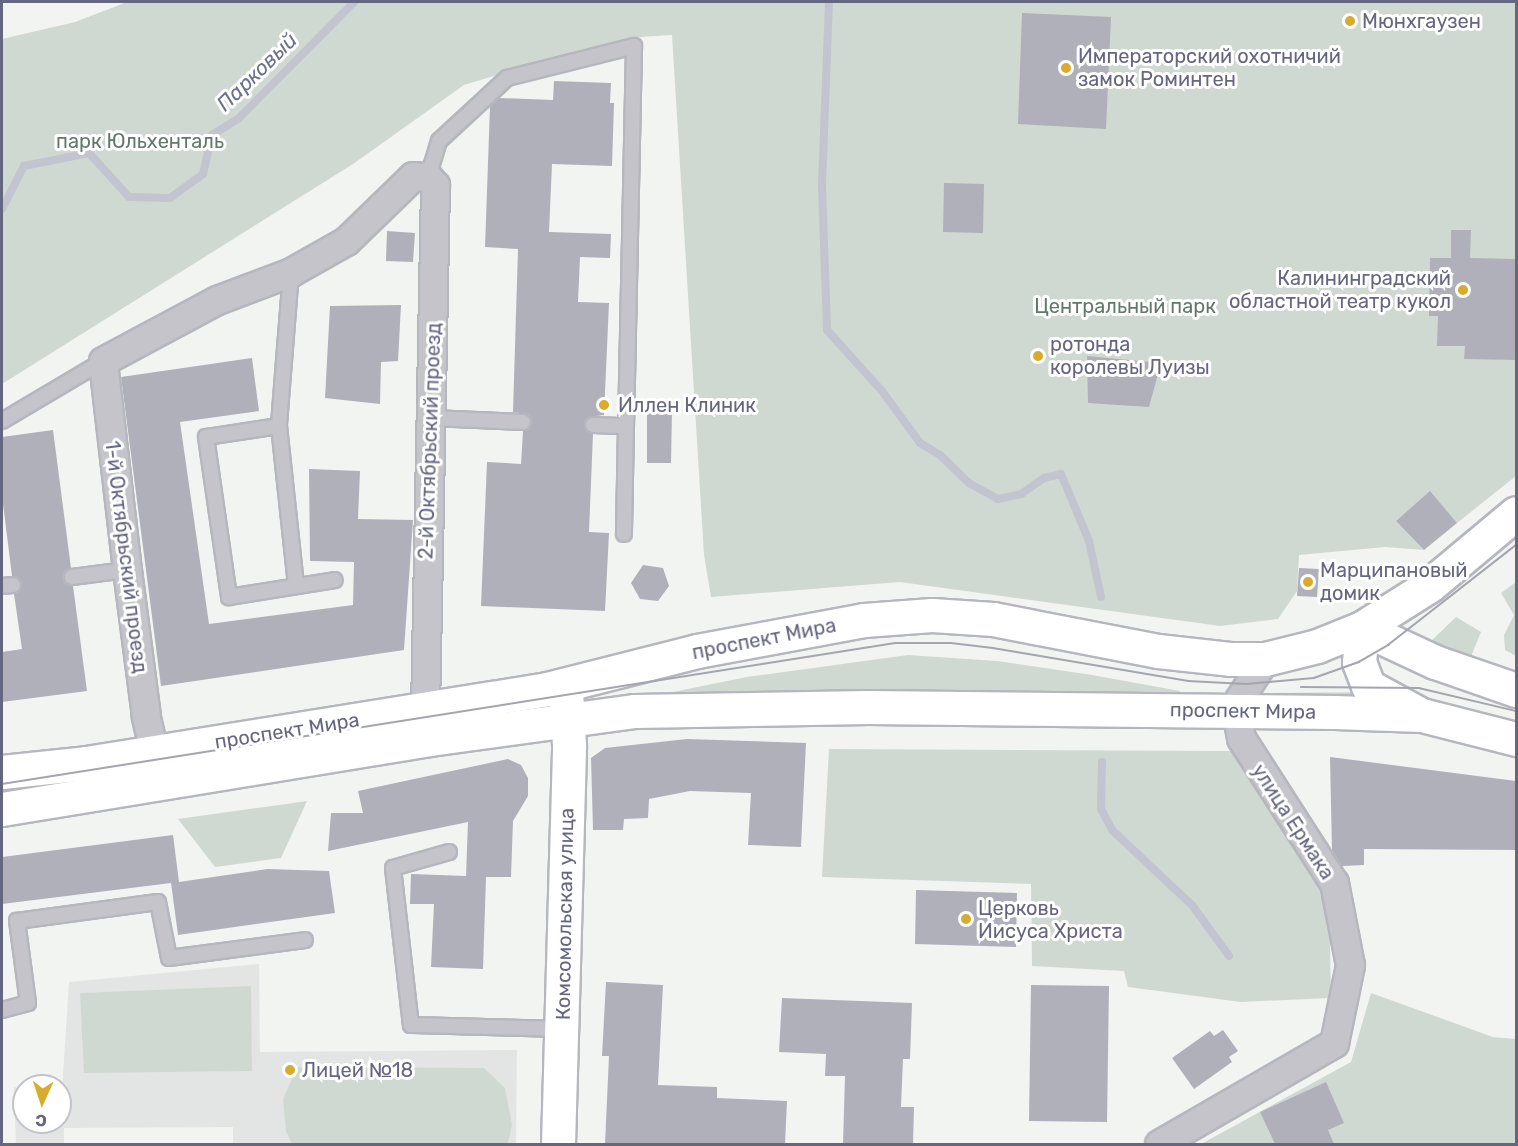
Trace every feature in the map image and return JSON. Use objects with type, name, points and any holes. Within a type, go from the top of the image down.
[{"type":"main road","name":"проспект Мира","points":[[2,772],[154,752],[425,709],[566,684],[719,646],[864,620],[932,615],[993,619],[1198,658],[1265,659],[1317,646],[1362,628],[1430,585],[1516,513]]},
{"type":"main road","points":[[1422,716],[1368,686],[1359,662],[1362,628],[1435,662],[1516,690]]},
{"type":"main road","name":"Комсомольская улица","points":[[558,1144],[568,719],[566,684]]},
{"type":"main road","name":"проспект Мира","points":[[2,809],[568,719],[635,711],[856,707],[1236,710],[1422,716],[1516,739]]},
{"type":"street","points":[[103,361],[217,300],[291,272],[346,241],[413,176],[428,177]]},
{"type":"street","name":"2-й Октябрьский проезд","points":[[425,709],[435,185],[428,177]]},
{"type":"street","name":"1-й Октябрьский проезд","points":[[103,361],[126,570],[146,716],[154,752]]},
{"type":"street","points":[[1236,710],[1246,684],[1265,659]]},
{"type":"street","name":"улица Ермака","points":[[1160,1144],[1334,1043],[1350,965],[1334,883],[1253,761],[1241,738],[1236,710]]},
{"type":"lane","points":[[428,177],[439,141],[507,78],[634,46],[624,534]]},
{"type":"lane","points":[[291,272],[279,426],[296,586]]},
{"type":"lane","points":[[2,421],[103,361]]},
{"type":"lane","points":[[432,418],[523,422]]},
{"type":"lane","points":[[593,425],[626,426]]},
{"type":"lane","points":[[279,426],[206,437],[229,597],[335,580]]},
{"type":"lane","points":[[72,577],[126,570]]},
{"type":"lane","points":[[449,852],[393,868],[411,1025],[562,1029]]},
{"type":"lane","points":[[2,1010],[28,1003],[17,921],[158,902],[169,958],[305,940]]},
{"type":"shaded area","name":"Лицей №18","points":[[259,964],[260,1052],[517,1050],[516,1144],[233,1144],[233,1127],[72,1128],[72,1074],[63,1074],[69,982]]},
{"type":"shaded area","name":"Лицей №18","points":[[16,1134],[64,1134],[64,1144],[16,1144]]},
{"type":"green space","name":"Центральный парк","points":[[127,2],[1516,2],[1516,476],[1457,523],[1430,492],[1396,521],[1424,550],[1385,547],[1299,555],[1297,591],[1278,619],[1220,626],[900,582],[711,597],[704,555],[672,35],[640,37],[580,50],[464,85],[353,164],[2,384],[2,39],[75,22]]},
{"type":"green space","points":[[1516,582],[1516,656],[1505,650],[1504,635],[1514,615],[1501,593]]},
{"type":"green space","points":[[1456,617],[1481,632],[1470,659],[1430,642]]},
{"type":"green space","points":[[908,655],[997,661],[1092,675],[1180,691],[1180,702],[966,690],[648,697],[747,677]]},
{"type":"green space","points":[[1370,692],[1380,703],[1246,695],[1275,693]]},
{"type":"green space","points":[[829,749],[1232,751],[1329,897],[1331,998],[1241,1002],[1128,987],[1124,971],[1032,966],[1031,884],[822,877]]},
{"type":"green space","points":[[307,801],[281,858],[215,867],[178,819]]},
{"type":"green space","points":[[251,986],[252,1071],[84,1073],[80,993]]},
{"type":"green space","points":[[1371,993],[1493,1037],[1516,1039],[1516,1144],[1201,1144],[1351,1062]]},
{"type":"green space","points":[[297,1067],[484,1068],[505,1088],[512,1125],[508,1143],[292,1144],[286,1131],[283,1099]]},
{"type":"building","name":"Императорский охотничий замок Роминтен","points":[[1022,13],[1111,17],[1106,129],[1018,124]]},
{"type":"building","points":[[554,81],[611,83],[610,103],[614,103],[612,166],[552,164],[549,232],[611,234],[610,258],[580,257],[578,302],[609,303],[604,415],[589,417],[584,425],[593,434],[589,532],[609,533],[605,611],[481,606],[487,462],[521,464],[523,431],[532,422],[527,414],[513,412],[518,249],[485,247],[490,106],[499,98],[553,100]]},
{"type":"building","points":[[944,183],[984,184],[983,233],[943,232]]},
{"type":"building","points":[[1451,230],[1471,230],[1470,258],[1516,259],[1516,360],[1464,359],[1465,346],[1437,346],[1438,316],[1429,316],[1430,258],[1451,258]]},
{"type":"building","points":[[387,231],[415,233],[413,262],[386,261]]},
{"type":"building","points":[[401,305],[398,361],[381,362],[380,404],[325,398],[330,306]]},
{"type":"building","points":[[1087,356],[1161,363],[1149,407],[1088,403]]},
{"type":"building","points":[[252,358],[259,411],[180,422],[209,624],[353,605],[354,562],[310,561],[309,469],[360,471],[358,519],[413,520],[404,650],[161,686],[121,377]]},
{"type":"building","points":[[647,410],[672,410],[671,463],[647,463]]},
{"type":"building","points":[[53,430],[71,568],[63,579],[73,586],[87,691],[2,702],[2,652],[22,649],[14,594],[22,585],[12,576],[2,496],[2,437]]},
{"type":"building","points":[[1430,491],[1457,523],[1424,550],[1396,521]]},
{"type":"building","points":[[643,565],[663,568],[669,586],[658,601],[640,599],[631,583]]},
{"type":"building","name":"Марципановый домик","points":[[1299,568],[1319,569],[1317,597],[1297,596]]},
{"type":"building","points":[[687,739],[806,743],[801,847],[748,845],[751,793],[690,791],[649,799],[648,818],[624,819],[623,830],[593,830],[591,758],[605,748]]},
{"type":"building","points":[[1330,757],[1516,781],[1516,850],[1364,849],[1364,865],[1342,866],[1332,850]]},
{"type":"building","points":[[508,759],[521,765],[528,778],[528,796],[513,821],[511,877],[486,877],[483,969],[431,967],[434,904],[410,904],[411,874],[466,876],[468,822],[328,851],[331,813],[363,813],[358,791]]},
{"type":"building","points":[[173,835],[179,882],[267,869],[329,871],[335,913],[178,935],[171,883],[2,904],[2,857]]},
{"type":"building","name":"Церковь Иисуса Христа","points":[[916,890],[1017,893],[1016,947],[915,944]]},
{"type":"building","points":[[606,982],[663,985],[658,1085],[717,1087],[717,1098],[787,1101],[785,1144],[605,1144],[609,1056],[602,1056]]},
{"type":"building","points":[[1031,985],[1109,986],[1107,1122],[1029,1121]]},
{"type":"building","points":[[782,998],[912,1003],[910,1059],[903,1059],[901,1107],[914,1107],[913,1144],[843,1144],[845,1076],[825,1076],[826,1054],[779,1052]]},
{"type":"building","points":[[1223,1030],[1238,1051],[1229,1057],[1232,1062],[1194,1089],[1172,1058],[1210,1031],[1214,1036]]},
{"type":"building","points":[[1326,1082],[1344,1123],[1328,1130],[1334,1144],[1275,1144],[1260,1112]]},
{"type":"waterway","name":"Парковый","points":[[2,209],[24,166],[89,153],[129,197],[170,198],[203,174],[212,135],[239,118],[354,2]]},
{"type":"waterway","points":[[829,2],[822,186],[827,330],[882,391],[920,443],[940,455],[969,483],[998,499],[1021,494],[1044,478],[1061,474],[1089,541],[1101,597]]},
{"type":"waterway","points":[[1102,762],[1101,809],[1112,830],[1192,905],[1229,956]]},
{"type":"tram line","points":[[2,784],[895,643],[951,643],[993,648],[1188,681],[1246,684],[1314,678],[1359,662],[1388,645],[1516,545]]},
{"type":"tram line","points":[[1301,687],[1419,688],[1516,711]]},
{"type":"place","name":"Мюнхгаузен","points":[[1350,21]]},
{"type":"place","name":"Императорский охотничий замок Роминтен","points":[[1066,68]]},
{"type":"place","name":"Калининградский областной театр кукол","points":[[1463,290]]},
{"type":"place","name":"ротонда королевы Луизы","points":[[1038,356]]},
{"type":"place","name":"Иллен Клиник","points":[[604,405]]},
{"type":"place","name":"Марципановый домик","points":[[1308,582]]},
{"type":"place","name":"Церковь Иисуса Христа","points":[[966,919]]},
{"type":"place","name":"Лицей №18","points":[[290,1070]]},
{"type":"park label","name":"парк Юльхенталь","points":[[140,141]]}]
